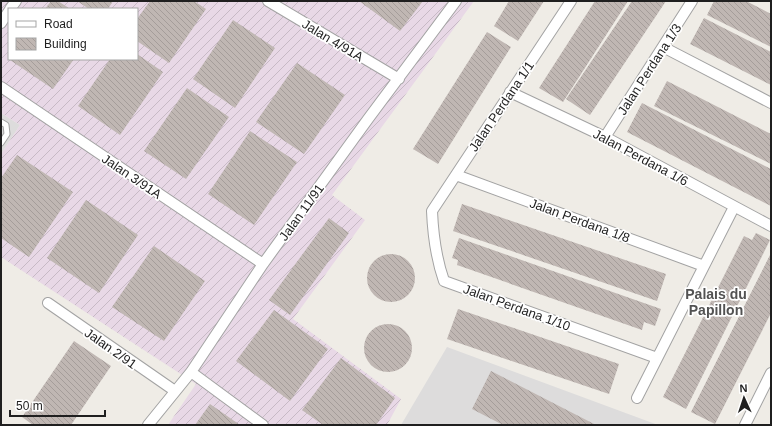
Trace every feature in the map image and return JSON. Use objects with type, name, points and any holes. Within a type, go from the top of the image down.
[{"type":"street","name":"Jalan 4/91A","points":[[268,1],[398,79]]},
{"type":"street","name":"Jalan 11/91","points":[[148,425],[191,372],[263,264],[456,1]]},
{"type":"street","name":"Jalan Perdana 1/1","points":[[432,211],[571,1]]},
{"type":"street","name":"Jalan Perdana 1/3","points":[[605,137],[692,1]]},
{"type":"street","points":[[1,23],[8,13]]},
{"type":"street","points":[[663,47],[771,103]]},
{"type":"street","name":"Jalan 3/91A","points":[[1,87],[263,264]]},
{"type":"street","name":"Jalan Perdana 1/6","points":[[510,92],[605,137],[771,226]]},
{"type":"street","name":"Jalan Perdana 1/8","points":[[456,174],[704,266]]},
{"type":"street","points":[[637,398],[734,207]]},
{"type":"street","name":"Jalan Perdana 1/10","points":[[432,211],[435,247],[444,281],[657,358]]},
{"type":"street","name":"Jalan 2/91","points":[[48,304],[175,391]]},
{"type":"street","points":[[191,372],[264,425]]},
{"type":"street","points":[[745,425],[767,393],[771,373]]},
{"type":"lane","points":[[1,122],[6,126],[7,134],[1,143]]},
{"type":"shaded area","points":[[1,1],[474,1],[332,195],[365,220],[293,319],[401,399],[387,425],[168,425],[196,384],[1,257],[1,154],[20,125],[1,113]]},
{"type":"shaded area","points":[[1,113],[20,125],[1,154]]},
{"type":"shaded area","points":[[447,347],[658,425],[401,425]]},
{"type":"building","points":[[51,1],[58,1],[68,8],[46,8]]},
{"type":"building","points":[[77,1],[113,1],[109,8],[88,8]]},
{"type":"building","points":[[150,1],[194,1],[206,9],[169,63],[138,42],[138,18]]},
{"type":"building","points":[[359,1],[423,1],[400,31]]},
{"type":"building","points":[[509,1],[544,1],[518,41],[494,26]]},
{"type":"building","points":[[595,1],[628,1],[563,102],[539,88]]},
{"type":"building","points":[[632,1],[666,1],[590,115],[566,99]]},
{"type":"building","points":[[714,1],[746,1],[771,14],[771,47],[707,15]]},
{"type":"building","points":[[704,18],[771,52],[771,85],[690,44]]},
{"type":"building","points":[[233,20],[275,48],[235,108],[193,79]]},
{"type":"building","points":[[487,32],[511,47],[438,164],[413,149]]},
{"type":"building","points":[[138,55],[163,72],[120,135],[78,106],[109,60],[138,60]]},
{"type":"building","points":[[10,60],[73,60],[53,89]]},
{"type":"building","points":[[297,63],[345,95],[304,154],[256,122]]},
{"type":"building","points":[[667,81],[771,134],[771,164],[654,106]]},
{"type":"building","points":[[187,88],[229,117],[186,179],[144,151]]},
{"type":"building","points":[[642,103],[771,169],[771,206],[627,132]]},
{"type":"building","points":[[250,131],[297,162],[254,225],[208,194]]},
{"type":"building","points":[[17,155],[73,192],[29,257],[1,238],[1,178]]},
{"type":"building","points":[[86,200],[138,235],[99,293],[47,258]]},
{"type":"building","points":[[462,204],[666,274],[657,301],[453,231]]},
{"type":"building","points":[[329,218],[349,233],[290,315],[269,300]]},
{"type":"building","points":[[756,233],[770,240],[686,409],[663,397],[744,236],[752,240]]},
{"type":"building","points":[[459,238],[661,309],[655,326],[644,322],[642,330],[457,265],[458,260],[452,258]]},
{"type":"building","points":[[154,246],[205,281],[164,341],[112,307]]},
{"type":"building","points":[[771,253],[771,313],[715,424],[691,412]]},
{"type":"building","points":[[391,254],[400,256],[408,261],[413,269],[415,278],[413,287],[408,295],[400,300],[391,302],[382,300],[374,295],[369,287],[367,278],[369,269],[374,261],[382,256]]},
{"type":"building","points":[[458,309],[619,364],[609,394],[447,339]]},
{"type":"building","points":[[274,310],[328,349],[290,401],[236,361]]},
{"type":"building","points":[[388,324],[397,326],[405,331],[410,339],[412,348],[410,357],[405,365],[397,370],[388,372],[379,370],[371,365],[366,357],[364,348],[366,339],[371,331],[379,326]]},
{"type":"building","points":[[74,341],[111,366],[71,425],[33,425],[22,417]]},
{"type":"building","points":[[341,358],[395,398],[376,425],[323,425],[302,410]]},
{"type":"building","points":[[491,371],[596,425],[503,425],[472,409]]},
{"type":"building","points":[[210,404],[240,425],[195,425]]},
{"type":"district","name":"Palais du Papillon","points":[[716,302]]}]
